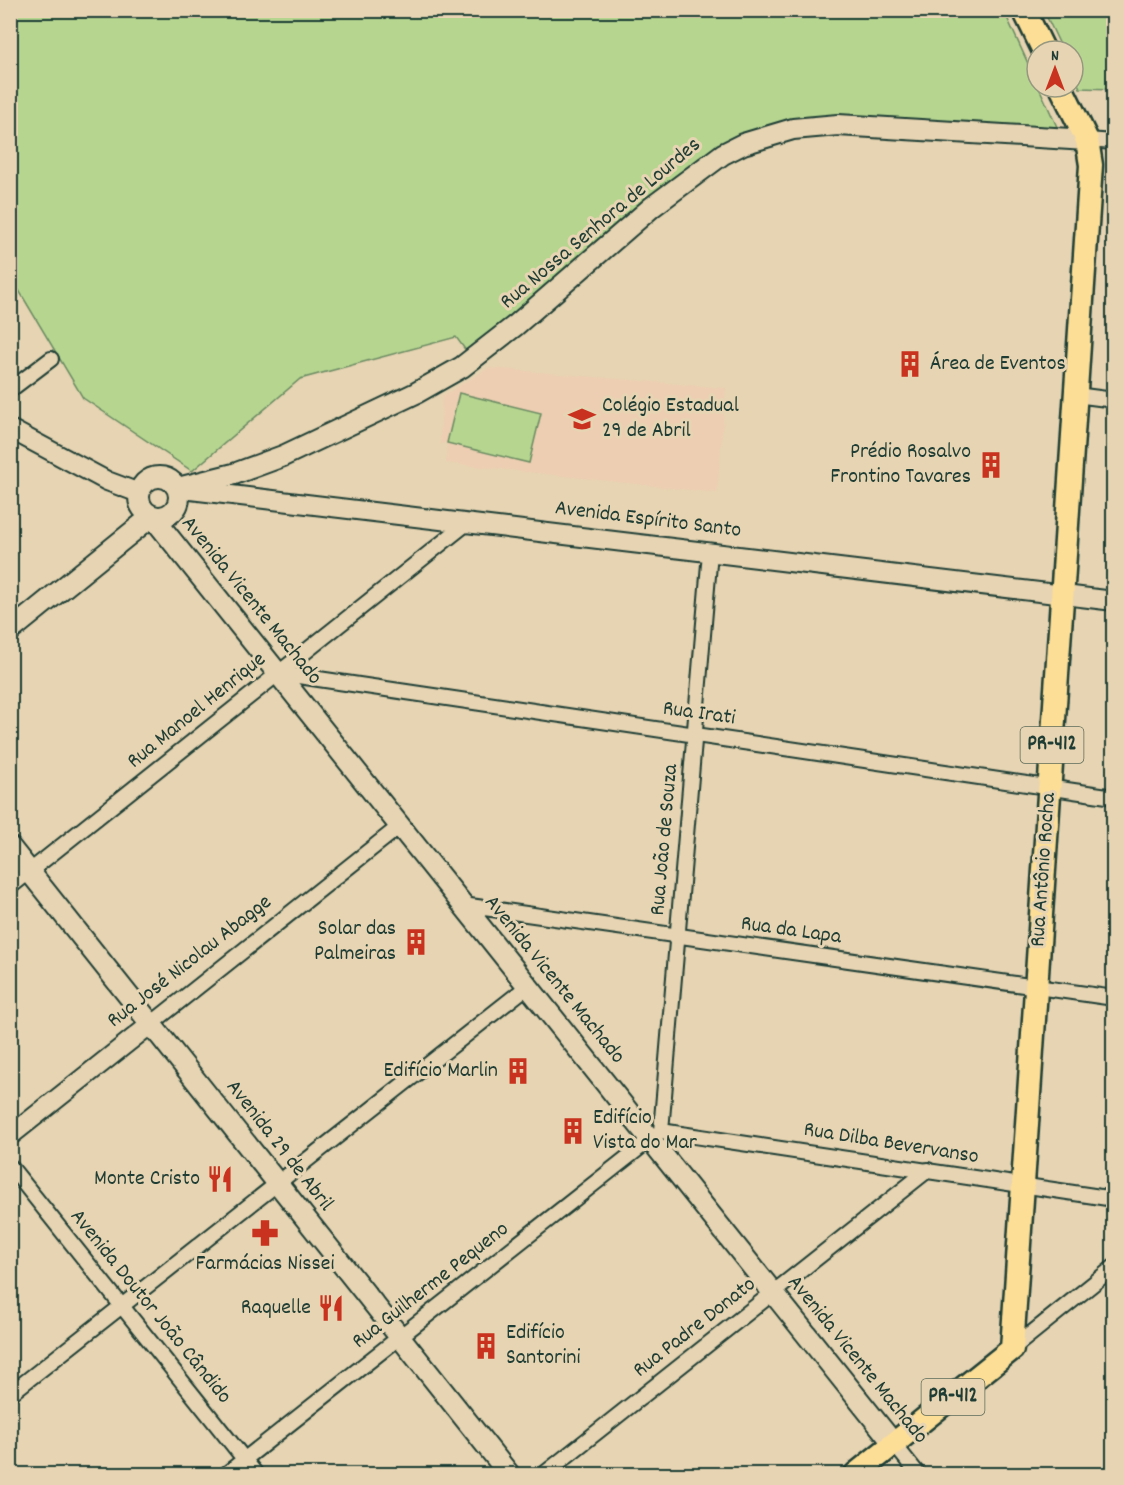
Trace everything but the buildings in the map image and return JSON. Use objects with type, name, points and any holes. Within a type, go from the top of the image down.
[{"type":"main road","points":[[1024,10],[1038,39]]},
{"type":"main road","name":"PR-412","points":[[1067,99],[1087,140]]},
{"type":"main road","name":"Rua Nossa Senhora de Lourdes","points":[[178,488],[234,474],[283,456],[454,373],[483,352],[652,207],[708,165],[743,144],[768,135],[816,126],[906,128],[1087,140]]},
{"type":"main road","name":"Rua Antônio Rocha","points":[[1012,1349],[1091,165],[1087,140]]},
{"type":"main road","points":[[157,477],[169,479],[178,488],[180,495],[177,508],[166,516],[152,516],[143,509],[139,493],[146,482],[157,477]]},
{"type":"main road","points":[[10,631],[152,516]]},
{"type":"main road","name":"Avenida Vicente Machado","points":[[152,516],[528,986],[656,1135],[773,1293],[894,1444]]},
{"type":"main road","name":"Avenida 29 de Abril","points":[[10,847],[509,1474]]},
{"type":"main road","name":"PR-412","points":[[856,1474],[1012,1349]]},
{"type":"street","points":[[1087,140],[1113,142]]},
{"type":"street","points":[[10,390],[51,359]]},
{"type":"street","points":[[1076,395],[1113,400]]},
{"type":"street","points":[[10,429],[107,481],[139,493]]},
{"type":"street","name":"Avenida Espírito Santo","points":[[178,488],[1113,601]]},
{"type":"street","name":"Rua Manoel Henrique","points":[[10,887],[467,523]]},
{"type":"street","name":"Rua João de Souza","points":[[656,1135],[678,936],[710,552]]},
{"type":"street","name":"Rua Irati","points":[[278,673],[1113,797]]},
{"type":"street","name":"Rua José Nicolau Abagge","points":[[10,1136],[400,826]]},
{"type":"street","name":"Rua da Lapa","points":[[463,905],[1113,998]]},
{"type":"street","points":[[10,1394],[528,986]]},
{"type":"street","name":"Rua Dilba Bevervanso","points":[[656,1135],[928,1170],[1113,1199]]},
{"type":"street","name":"Rua Guilherme Pequeno","points":[[226,1474],[656,1135]]},
{"type":"street","name":"Avenida Doutor João Cândido","points":[[10,1166],[256,1474]]},
{"type":"street","name":"Rua Padre Donato","points":[[544,1474],[928,1170]]},
{"type":"street","points":[[1012,1349],[1113,1267]]},
{"type":"street","name":"Avenida Vicente Machado","points":[[894,1444],[918,1474]]},
{"type":"shaded area","name":"Colégio Estadual 29 de Abril","points":[[489,368],[726,388],[717,493],[446,463],[447,443],[440,444],[442,396]]},
{"type":"green space","points":[[11,11],[1004,11],[1025,57],[1025,99],[1044,99],[1058,129],[768,129],[472,359],[456,337],[300,379],[192,471],[83,398],[11,277]]},
{"type":"green space","points":[[1044,11],[1113,11],[1113,89],[1085,88],[1085,39],[1057,39]]},
{"type":"green space","points":[[459,393],[541,413],[529,463],[447,443]]},
{"type":"place","name":"Área de Eventos","points":[[910,364]]},
{"type":"place","name":"Colégio Estadual 29 de Abril","points":[[582,419]]},
{"type":"place","name":"Prédio Rosalvo Frontino Tavares","points":[[991,465]]},
{"type":"place","name":"Solar das Palmeiras","points":[[416,942]]},
{"type":"place","name":"Edifício Marlin","points":[[518,1071]]},
{"type":"place","name":"Edifício Vista do Mar","points":[[573,1131]]},
{"type":"place","name":"Monte Cristo","points":[[220,1179]]},
{"type":"place","name":"Farmácias Nissei","points":[[265,1233]]},
{"type":"place","name":"Raquelle","points":[[331,1308]]},
{"type":"place","name":"Edifício Santorini","points":[[486,1346]]}]
